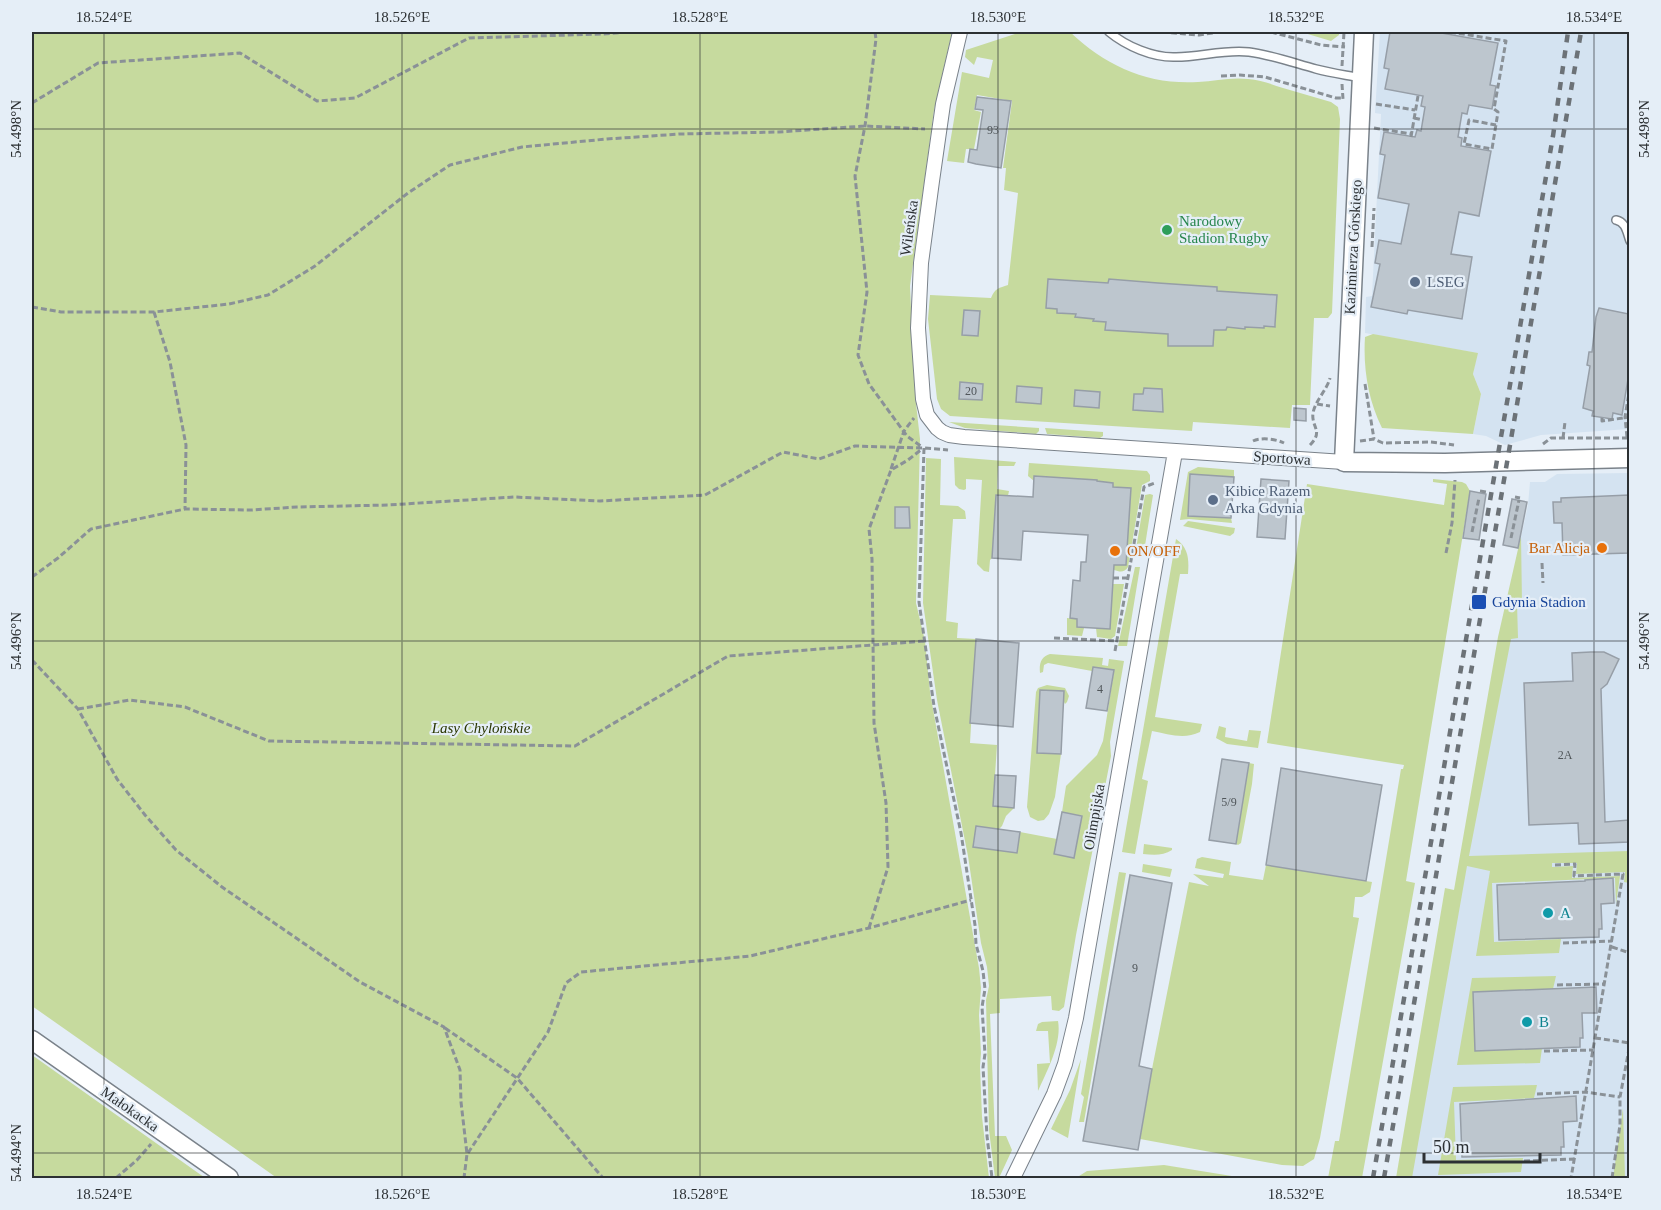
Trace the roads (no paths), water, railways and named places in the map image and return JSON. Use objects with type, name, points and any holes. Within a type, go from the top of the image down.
[{"type":"street","name":"Wileńska","points":[[937,428],[927,415],[924,406],[918,328],[919,295],[921,263],[943,104],[960,32]]},
{"type":"street","name":"Kazimierza Górskiego","points":[[1344,462],[1364,40]]},
{"type":"street","name":"Sportowa","points":[[937,428],[955,436],[1344,462],[1445,463],[1629,458]]},
{"type":"street","name":"Olimpijska","points":[[1014,1179],[1054,1094],[1065,1064],[1076,1018],[1175,452]]},
{"type":"street","name":"Małokacka","points":[[32,1040],[229,1179]]},
{"type":"lane","points":[[1109,32],[1145,51],[1160,55],[1174,57],[1247,52],[1362,78]]},
{"type":"lane","points":[[1616,219],[1624,225],[1629,241]]},
{"type":"railway","points":[[1373,1178],[1553,136],[1568,32]]},
{"type":"railway","points":[[1384,1178],[1581,32]]},
{"type":"place","name":"Narodowy Stadion Rugby","points":[[1167,230]]},
{"type":"place","name":"LSEG","points":[[1415,282]]},
{"type":"place","name":"Kibice Razem Arka Gdynia","points":[[1213,500]]},
{"type":"place","name":"Bar Alicja","points":[[1602,548]]},
{"type":"place","name":"ON/OFF","points":[[1115,551]]},
{"type":"place","name":"Gdynia Stadion","points":[[1479,602]]},
{"type":"place","name":"A","points":[[1548,913]]},
{"type":"place","name":"B","points":[[1527,1022]]},
{"type":"park label","name":"Lasy Chylońskie","points":[[481,728]]}]
